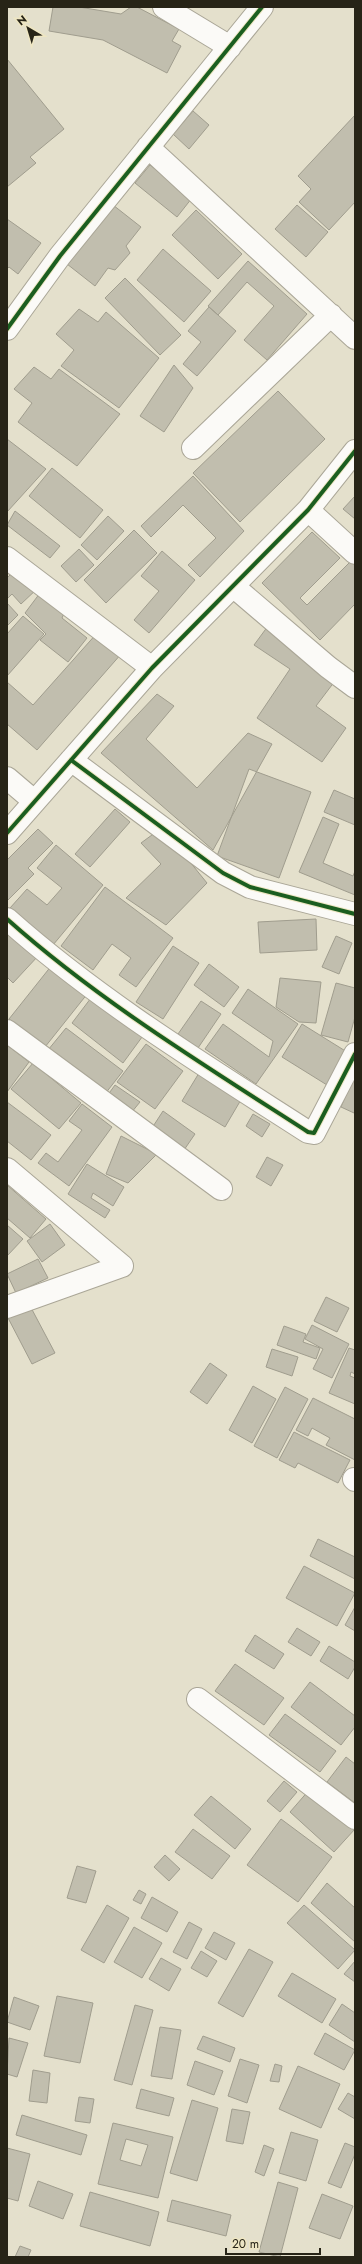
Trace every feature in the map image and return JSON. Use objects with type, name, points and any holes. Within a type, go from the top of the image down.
[{"type":"street","points":[[164,7],[230,47]]},
{"type":"street","points":[[7,329],[60,256],[262,7]]},
{"type":"street","points":[[148,147],[355,338]]},
{"type":"street","points":[[193,448],[330,315]]},
{"type":"street","points":[[7,833],[152,668],[308,510],[355,451]]},
{"type":"street","points":[[308,510],[355,554]]},
{"type":"street","points":[[7,558],[152,668]]},
{"type":"street","points":[[233,586],[328,667],[355,687]]},
{"type":"street","points":[[71,760],[223,872],[250,887],[355,914]]},
{"type":"street","points":[[7,778],[34,801]]},
{"type":"street","points":[[7,919],[49,956],[138,1022],[308,1132],[314,1133],[355,1054]]},
{"type":"street","points":[[7,1031],[221,1189]]},
{"type":"street","points":[[7,1169],[122,1266],[7,1307]]},
{"type":"street","points":[[198,1699],[355,1818]]},
{"type":"building","points":[[53,7],[79,7],[121,14],[131,7],[137,7],[179,29],[172,41],[181,46],[167,73],[103,40],[49,31]]},
{"type":"building","points":[[7,59],[64,129],[30,157],[36,163],[7,187]]},
{"type":"building","points":[[193,111],[209,125],[189,149],[173,134]]},
{"type":"building","points":[[355,115],[355,202],[329,230],[299,202],[311,189],[298,176]]},
{"type":"building","points":[[150,165],[192,198],[177,217],[135,183]]},
{"type":"building","points":[[113,205],[141,227],[126,246],[130,253],[115,270],[108,268],[95,286],[67,264]]},
{"type":"building","points":[[297,205],[328,232],[306,257],[275,229]]},
{"type":"building","points":[[196,210],[242,254],[218,279],[172,235]]},
{"type":"building","points":[[7,219],[41,243],[18,274],[9,267],[7,269]]},
{"type":"building","points":[[163,249],[211,291],[184,322],[137,280]]},
{"type":"building","points":[[248,261],[307,314],[267,360],[244,340],[274,306],[247,282],[218,315],[208,306]]},
{"type":"building","points":[[125,278],[181,335],[160,355],[105,298]]},
{"type":"building","points":[[209,307],[236,331],[197,376],[183,364],[201,342],[188,331]]},
{"type":"building","points":[[79,309],[98,322],[106,312],[159,358],[119,408],[61,366],[74,350],[56,334]]},
{"type":"building","points":[[174,365],[193,388],[164,432],[140,416]]},
{"type":"building","points":[[34,367],[51,379],[59,369],[120,414],[77,466],[18,422],[32,403],[14,389]]},
{"type":"building","points":[[278,391],[325,439],[240,522],[193,473]]},
{"type":"building","points":[[7,439],[46,469],[7,512]]},
{"type":"building","points":[[52,468],[103,510],[80,538],[29,496]]},
{"type":"building","points":[[193,476],[244,531],[200,577],[188,565],[216,538],[183,505],[151,537],[141,526]]},
{"type":"building","points":[[355,496],[355,519],[343,509]]},
{"type":"building","points":[[15,511],[60,546],[50,558],[7,525]]},
{"type":"building","points":[[108,516],[124,531],[97,560],[81,545]]},
{"type":"building","points":[[134,530],[157,553],[106,603],[84,580]]},
{"type":"building","points":[[312,532],[340,558],[300,598],[307,605],[351,561],[355,565],[355,604],[320,640],[262,583]]},
{"type":"building","points":[[79,549],[94,565],[76,582],[61,566]]},
{"type":"building","points":[[162,551],[195,580],[149,633],[134,620],[159,591],[141,576]]},
{"type":"building","points":[[17,568],[38,588],[21,604],[12,594],[7,599],[7,578]]},
{"type":"building","points":[[43,589],[66,609],[62,618],[87,638],[68,662],[40,640],[46,634],[25,613]]},
{"type":"building","points":[[7,603],[18,615],[7,626]]},
{"type":"building","points":[[23,616],[44,634],[7,676],[7,634]]},
{"type":"building","points":[[268,626],[338,677],[316,706],[346,728],[322,762],[257,718],[290,669],[254,645]]},
{"type":"building","points":[[98,632],[122,653],[37,750],[7,724],[7,682],[33,705]]},
{"type":"building","points":[[157,694],[174,706],[146,739],[197,788],[248,733],[272,744],[213,850],[101,753]]},
{"type":"building","points":[[249,769],[311,792],[279,878],[217,856]]},
{"type":"building","points":[[334,790],[355,799],[355,825],[324,812]]},
{"type":"building","points":[[115,809],[130,822],[90,867],[75,854]]},
{"type":"building","points":[[323,817],[339,824],[323,863],[353,876],[355,871],[355,895],[299,872]]},
{"type":"building","points":[[38,829],[53,843],[28,868],[34,874],[7,901],[7,860]]},
{"type":"building","points":[[156,832],[190,862],[207,883],[166,925],[126,898],[161,864],[141,843]]},
{"type":"building","points":[[56,845],[103,885],[53,945],[10,908],[27,889],[47,905],[62,888],[37,868]]},
{"type":"building","points":[[105,887],[173,938],[136,987],[119,975],[131,958],[112,944],[93,970],[61,946]]},
{"type":"building","points":[[316,919],[317,950],[260,953],[258,922]]},
{"type":"building","points":[[7,925],[39,955],[13,983],[7,977]]},
{"type":"building","points":[[336,936],[352,943],[339,974],[322,967]]},
{"type":"building","points":[[173,946],[199,963],[163,1019],[136,1002]]},
{"type":"building","points":[[209,964],[239,987],[224,1007],[194,985]]},
{"type":"building","points":[[52,965],[88,993],[45,1047],[9,1019]]},
{"type":"building","points":[[280,978],[321,982],[316,1023],[299,1022],[276,1007]]},
{"type":"building","points":[[336,983],[355,988],[355,1017],[348,1042],[321,1035]]},
{"type":"building","points":[[248,989],[298,1024],[256,1084],[205,1049],[223,1024],[269,1057],[273,1041],[232,1013]]},
{"type":"building","points":[[94,994],[145,1033],[123,1063],[72,1023]]},
{"type":"building","points":[[201,1001],[221,1014],[198,1048],[178,1034]]},
{"type":"building","points":[[302,1024],[347,1052],[327,1085],[282,1057]]},
{"type":"building","points":[[66,1028],[123,1071],[105,1094],[48,1050]]},
{"type":"building","points":[[146,1044],[183,1071],[155,1109],[117,1082]]},
{"type":"building","points":[[7,1045],[29,1062],[7,1092]]},
{"type":"building","points":[[33,1063],[81,1103],[59,1129],[11,1089]]},
{"type":"building","points":[[199,1073],[242,1098],[225,1127],[182,1101]]},
{"type":"building","points":[[355,1073],[355,1110],[354,1113],[341,1107]]},
{"type":"building","points":[[115,1085],[140,1102],[131,1113],[107,1096]]},
{"type":"building","points":[[7,1102],[51,1135],[31,1160],[7,1141]]},
{"type":"building","points":[[82,1104],[112,1127],[69,1186],[38,1163],[46,1153],[58,1162],[82,1130],[69,1121]]},
{"type":"building","points":[[163,1111],[195,1134],[184,1150],[152,1128]]},
{"type":"building","points":[[253,1114],[270,1124],[262,1137],[246,1126]]},
{"type":"building","points":[[121,1136],[157,1154],[128,1183],[106,1174]]},
{"type":"building","points":[[267,1157],[283,1165],[271,1186],[256,1177]]},
{"type":"building","points":[[87,1164],[124,1187],[113,1206],[93,1193],[91,1198],[110,1210],[105,1218],[68,1194]]},
{"type":"building","points":[[7,1185],[46,1219],[30,1238],[7,1218]]},
{"type":"building","points":[[50,1224],[65,1245],[42,1262],[27,1241]]},
{"type":"building","points":[[7,1225],[23,1239],[7,1256]]},
{"type":"building","points":[[38,1259],[48,1278],[16,1293],[7,1274]]},
{"type":"building","points":[[326,1297],[349,1308],[337,1332],[314,1321]]},
{"type":"building","points":[[28,1302],[55,1353],[32,1364],[7,1316]]},
{"type":"building","points":[[312,1325],[349,1344],[332,1378],[313,1369],[323,1349],[305,1339]]},
{"type":"building","points":[[284,1326],[306,1334],[303,1342],[320,1348],[316,1359],[277,1345]]},
{"type":"building","points":[[349,1348],[355,1350],[355,1374],[351,1372],[350,1376],[355,1378],[355,1404],[329,1393]]},
{"type":"building","points":[[272,1349],[298,1357],[292,1376],[266,1367]]},
{"type":"building","points":[[210,1363],[227,1375],[207,1404],[190,1392]]},
{"type":"building","points":[[253,1386],[276,1399],[252,1443],[229,1430]]},
{"type":"building","points":[[285,1387],[308,1399],[277,1458],[254,1446]]},
{"type":"building","points":[[313,1398],[355,1419],[355,1460],[326,1445],[330,1438],[312,1428],[308,1436],[296,1430]]},
{"type":"building","points":[[294,1432],[350,1460],[338,1483],[298,1463],[295,1468],[279,1460]]},
{"type":"building","points":[[318,1539],[355,1557],[355,1579],[310,1556]]},
{"type":"building","points":[[304,1566],[355,1593],[337,1626],[286,1598]]},
{"type":"building","points":[[355,1607],[355,1631],[345,1625]]},
{"type":"building","points":[[297,1628],[320,1642],[311,1656],[288,1642]]},
{"type":"building","points":[[255,1635],[284,1654],[274,1669],[245,1651]]},
{"type":"building","points":[[329,1646],[355,1662],[355,1667],[348,1679],[320,1661]]},
{"type":"building","points":[[235,1664],[284,1698],[264,1725],[215,1691]]},
{"type":"building","points":[[310,1682],[355,1716],[355,1727],[341,1745],[291,1707]]},
{"type":"building","points":[[285,1714],[336,1751],[320,1772],[269,1735]]},
{"type":"building","points":[[346,1757],[355,1764],[355,1803],[327,1782]]},
{"type":"building","points":[[284,1781],[297,1792],[280,1812],[267,1801]]},
{"type":"building","points":[[310,1789],[355,1829],[334,1852],[290,1812]]},
{"type":"building","points":[[211,1796],[251,1829],[235,1849],[194,1815]]},
{"type":"building","points":[[281,1819],[332,1857],[298,1902],[247,1865]]},
{"type":"building","points":[[193,1829],[230,1856],[212,1879],[175,1852]]},
{"type":"building","points":[[165,1855],[180,1869],[169,1881],[154,1867]]},
{"type":"building","points":[[77,1866],[96,1871],[86,1903],[67,1898]]},
{"type":"building","points":[[327,1883],[355,1908],[355,1942],[311,1903]]},
{"type":"building","points":[[139,1890],[146,1894],[141,1904],[133,1900]]},
{"type":"building","points":[[152,1897],[178,1912],[167,1932],[141,1918]]},
{"type":"building","points":[[107,1905],[129,1918],[104,1963],[81,1950]]},
{"type":"building","points":[[304,1905],[355,1950],[338,1969],[287,1923]]},
{"type":"building","points":[[189,1922],[202,1929],[187,1959],[173,1952]]},
{"type":"building","points":[[134,1927],[162,1943],[142,1978],[114,1962]]},
{"type":"building","points":[[214,1932],[235,1943],[226,1960],[205,1948]]},
{"type":"building","points":[[249,1949],[273,1962],[243,2017],[218,2003]]},
{"type":"building","points":[[201,1951],[217,1961],[207,1977],[191,1968]]},
{"type":"building","points":[[161,1958],[181,1969],[169,1991],[149,1979]]},
{"type":"building","points":[[355,1961],[355,1982],[344,1974]]},
{"type":"building","points":[[292,1973],[336,1999],[322,2023],[278,1996]]},
{"type":"building","points":[[57,1996],[93,2003],[80,2063],[44,2056]]},
{"type":"building","points":[[14,1997],[39,2006],[30,2030],[7,2022]]},
{"type":"building","points":[[342,2004],[355,2013],[355,2042],[329,2025]]},
{"type":"building","points":[[135,2005],[153,2010],[132,2085],[114,2080]]},
{"type":"building","points":[[160,2027],[181,2030],[172,2079],[151,2076]]},
{"type":"building","points":[[325,2033],[355,2050],[344,2070],[314,2054]]},
{"type":"building","points":[[203,2036],[235,2048],[230,2062],[197,2049]]},
{"type":"building","points":[[9,2038],[28,2043],[17,2077],[7,2074]]},
{"type":"building","points":[[240,2059],[259,2065],[247,2103],[228,2096]]},
{"type":"building","points":[[195,2061],[223,2071],[214,2095],[187,2085]]},
{"type":"building","points":[[275,2064],[282,2066],[279,2082],[270,2081]]},
{"type":"building","points":[[298,2066],[340,2084],[321,2128],[279,2109]]},
{"type":"building","points":[[33,2070],[50,2073],[47,2103],[29,2101]]},
{"type":"building","points":[[141,2089],[174,2098],[169,2116],[136,2108]]},
{"type":"building","points":[[348,2093],[355,2097],[355,2119],[338,2109]]},
{"type":"building","points":[[79,2097],[94,2099],[90,2123],[75,2121]]},
{"type":"building","points":[[192,2100],[218,2108],[197,2181],[170,2173]]},
{"type":"building","points":[[232,2109],[250,2112],[243,2144],[226,2141]]},
{"type":"building","points":[[22,2115],[87,2135],[81,2155],[16,2135]]},
{"type":"building","points":[[113,2123],[173,2137],[158,2198],[98,2184]],"holes":[[[126,2139],[148,2145],[141,2166],[120,2160]]]},
{"type":"building","points":[[291,2132],[318,2140],[306,2181],[279,2173]]},
{"type":"building","points":[[345,2143],[355,2147],[355,2154],[341,2188],[328,2183]]},
{"type":"building","points":[[264,2145],[274,2149],[264,2176],[255,2172]]},
{"type":"building","points":[[7,2148],[30,2154],[18,2201],[7,2198]]},
{"type":"building","points":[[38,2181],[73,2194],[63,2219],[29,2206]]},
{"type":"building","points":[[278,2182],[298,2188],[280,2257],[259,2252]]},
{"type":"building","points":[[90,2192],[159,2212],[150,2246],[80,2226]]},
{"type":"building","points":[[322,2194],[353,2206],[340,2239],[309,2228]]},
{"type":"building","points":[[172,2200],[231,2215],[226,2236],[167,2221]]},
{"type":"building","points":[[20,2246],[31,2250],[28,2257],[15,2257]]},
{"type":"cycle path","points":[[7,329],[60,256],[262,7]]},
{"type":"cycle path","points":[[7,833],[152,668],[308,510],[355,451]]},
{"type":"cycle path","points":[[71,760],[223,873],[250,887],[355,914]]},
{"type":"cycle path","points":[[7,919],[42,949],[115,1005],[191,1057],[308,1132],[314,1133],[355,1054]]}]
